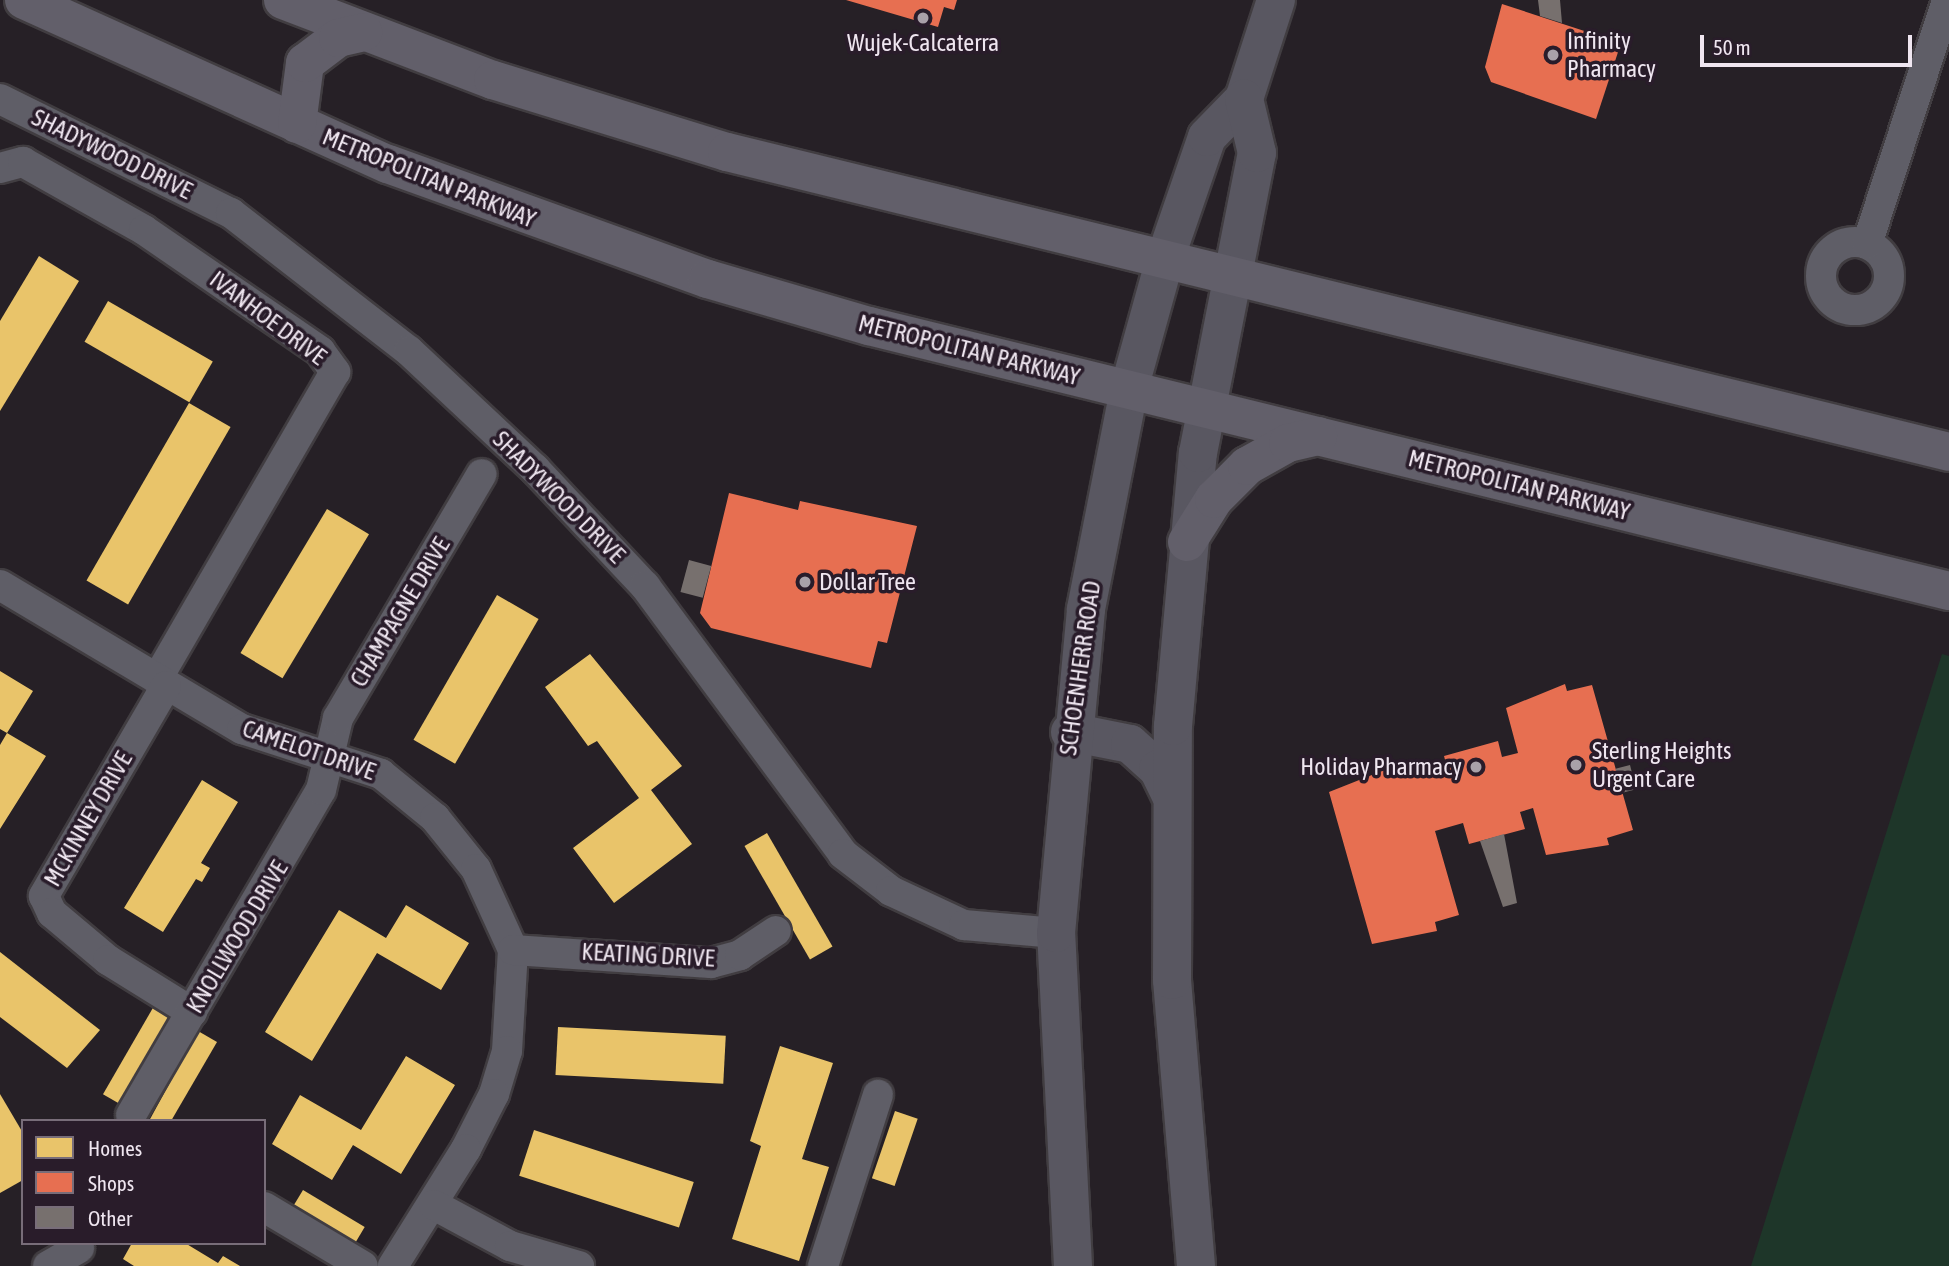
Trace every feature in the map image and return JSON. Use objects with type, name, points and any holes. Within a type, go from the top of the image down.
[{"type":"main road","name":"METROPOLITAN PARKWAY","points":[[24,0],[297,124],[538,222],[708,279],[1129,389],[1949,591]]},
{"type":"main road","points":[[283,0],[363,32],[714,148],[1949,452]]},
{"type":"main road","name":"SCHOENHERR ROAD","points":[[1073,1266],[1056,933],[1070,732],[1086,609],[1129,389],[1165,259],[1207,137],[1244,99],[1276,0]]},
{"type":"main road","points":[[297,124],[305,63],[338,38],[363,32]]},
{"type":"main road","points":[[1196,1266],[1175,1048],[1170,794],[1187,542],[1205,408],[1229,275],[1257,153],[1244,99]]},
{"type":"main road","points":[[1187,542],[1214,499],[1247,466],[1288,443],[1318,436]]},
{"type":"main road","points":[[1070,732],[1130,744],[1158,769],[1170,794]]},
{"type":"street","points":[[1867,244],[1947,0]]},
{"type":"street","name":"SHADYWOOD DRIVE","points":[[0,99],[231,213],[409,351],[535,470],[645,586],[843,854],[891,891],[964,925],[1056,933]]},
{"type":"street","name":"IVANHOE DRIVE","points":[[0,168],[23,162],[144,230],[320,351],[335,372],[161,682]]},
{"type":"street","name":"CHAMPAGNE DRIVE","points":[[328,754],[338,718],[482,474]]},
{"type":"street","name":"CAMELOT DRIVE","points":[[0,585],[242,729],[328,754],[381,774],[435,818],[476,869],[513,950],[513,1017],[494,1094],[434,1205],[393,1266]]},
{"type":"street","name":"MCKINNEY DRIVE","points":[[161,682],[44,896],[52,913],[108,960],[192,1012]]},
{"type":"street","name":"KNOLLWOOD DRIVE","points":[[131,1115],[321,790],[328,754]]},
{"type":"street","name":"KEATING DRIVE","points":[[513,950],[711,963],[740,955],[776,931]]},
{"type":"street","points":[[823,1266],[878,1096]]},
{"type":"street","points":[[434,1205],[510,1246],[579,1266]]},
{"type":"street","points":[[266,1208],[363,1266]]},
{"type":"street","points":[[48,1266],[79,1248]]},
{"type":"green space","points":[[1942,654],[1949,656],[1949,1266],[1751,1266]]},
{"type":"building: Homes","points":[[39,256],[79,281],[0,411],[0,321]]},
{"type":"building: Homes","points":[[108,301],[213,362],[189,402],[84,342]]},
{"type":"building: Homes","points":[[189,403],[231,427],[128,605],[87,581]]},
{"type":"building: Homes","points":[[327,509],[369,534],[282,678],[240,653]]},
{"type":"building: Homes","points":[[497,595],[539,619],[455,764],[414,740]]},
{"type":"building: Homes","points":[[590,654],[682,766],[651,790],[692,844],[614,903],[573,848],[639,798],[597,741],[588,746],[545,687]]},
{"type":"building: Homes","points":[[0,671],[33,691],[7,733],[0,729]]},
{"type":"building: Homes","points":[[7,733],[46,756],[0,829],[0,745]]},
{"type":"building: Homes","points":[[202,780],[238,802],[201,863],[210,868],[202,882],[196,879],[163,932],[124,908]]},
{"type":"building: Homes","points":[[767,833],[832,946],[810,959],[744,846]]},
{"type":"building: Homes","points":[[406,905],[469,943],[441,990],[377,953],[312,1061],[265,1032],[339,910],[386,938]]},
{"type":"building: Homes","points":[[0,952],[100,1030],[67,1068],[0,1017]]},
{"type":"building: Homes","points":[[154,1006],[173,1017],[122,1105],[103,1094]]},
{"type":"building: Homes","points":[[558,1027],[726,1036],[723,1084],[555,1075]]},
{"type":"building: Homes","points":[[198,1031],[217,1042],[172,1119],[150,1119]]},
{"type":"building: Homes","points":[[780,1046],[833,1063],[802,1159],[829,1167],[799,1261],[732,1239],[761,1146],[750,1141]]},
{"type":"building: Homes","points":[[406,1056],[455,1085],[401,1174],[353,1145],[332,1180],[272,1144],[300,1095],[361,1130]]},
{"type":"building: Homes","points":[[0,1094],[21,1130],[21,1181],[0,1193]]},
{"type":"building: Homes","points":[[895,1111],[918,1119],[895,1186],[872,1178]]},
{"type":"building: Homes","points":[[534,1130],[694,1182],[679,1228],[519,1176]]},
{"type":"building: Homes","points":[[303,1190],[365,1227],[353,1246],[292,1209]]},
{"type":"building: Homes","points":[[131,1245],[188,1245],[218,1263],[223,1256],[240,1266],[134,1266],[123,1259]]},
{"type":"building: Shops","name":"Wujek-Calcaterra","points":[[846,0],[957,0],[954,10],[944,7],[938,27]]},
{"type":"building: Shops","name":"Infinity Pharmacy","points":[[1502,4],[1621,43],[1596,119],[1491,82],[1485,67]]},
{"type":"building: Shops","name":"Dollar Tree","points":[[729,493],[798,510],[800,501],[917,526],[887,643],[878,641],[871,668],[711,628],[700,613]]},
{"type":"building: Shops","points":[[1565,684],[1567,691],[1592,685],[1633,830],[1607,838],[1609,845],[1546,855],[1533,808],[1520,812],[1525,829],[1469,844],[1463,823],[1435,831],[1459,915],[1435,922],[1437,931],[1372,944],[1329,792],[1392,767],[1394,775],[1422,767],[1425,777],[1448,771],[1444,756],[1498,741],[1502,757],[1518,753],[1506,708]]},
{"type":"building: Other","points":[[1538,0],[1560,0],[1562,23],[1540,16]]},
{"type":"building: Other","points":[[689,560],[711,566],[703,598],[680,592]]},
{"type":"building: Other","points":[[1630,765],[1636,789],[1621,793],[1615,769]]},
{"type":"building: Other","points":[[1504,834],[1517,903],[1503,907],[1480,841]]},
{"type":"place","name":"Wujek-Calcaterra","points":[[923,18]]},
{"type":"place","name":"Infinity Pharmacy","points":[[1553,55]]},
{"type":"place","name":"Dollar Tree","points":[[805,582]]},
{"type":"place","name":"Sterling Heights Urgent Care","points":[[1576,765]]},
{"type":"place","name":"Holiday Pharmacy","points":[[1476,767]]}]
